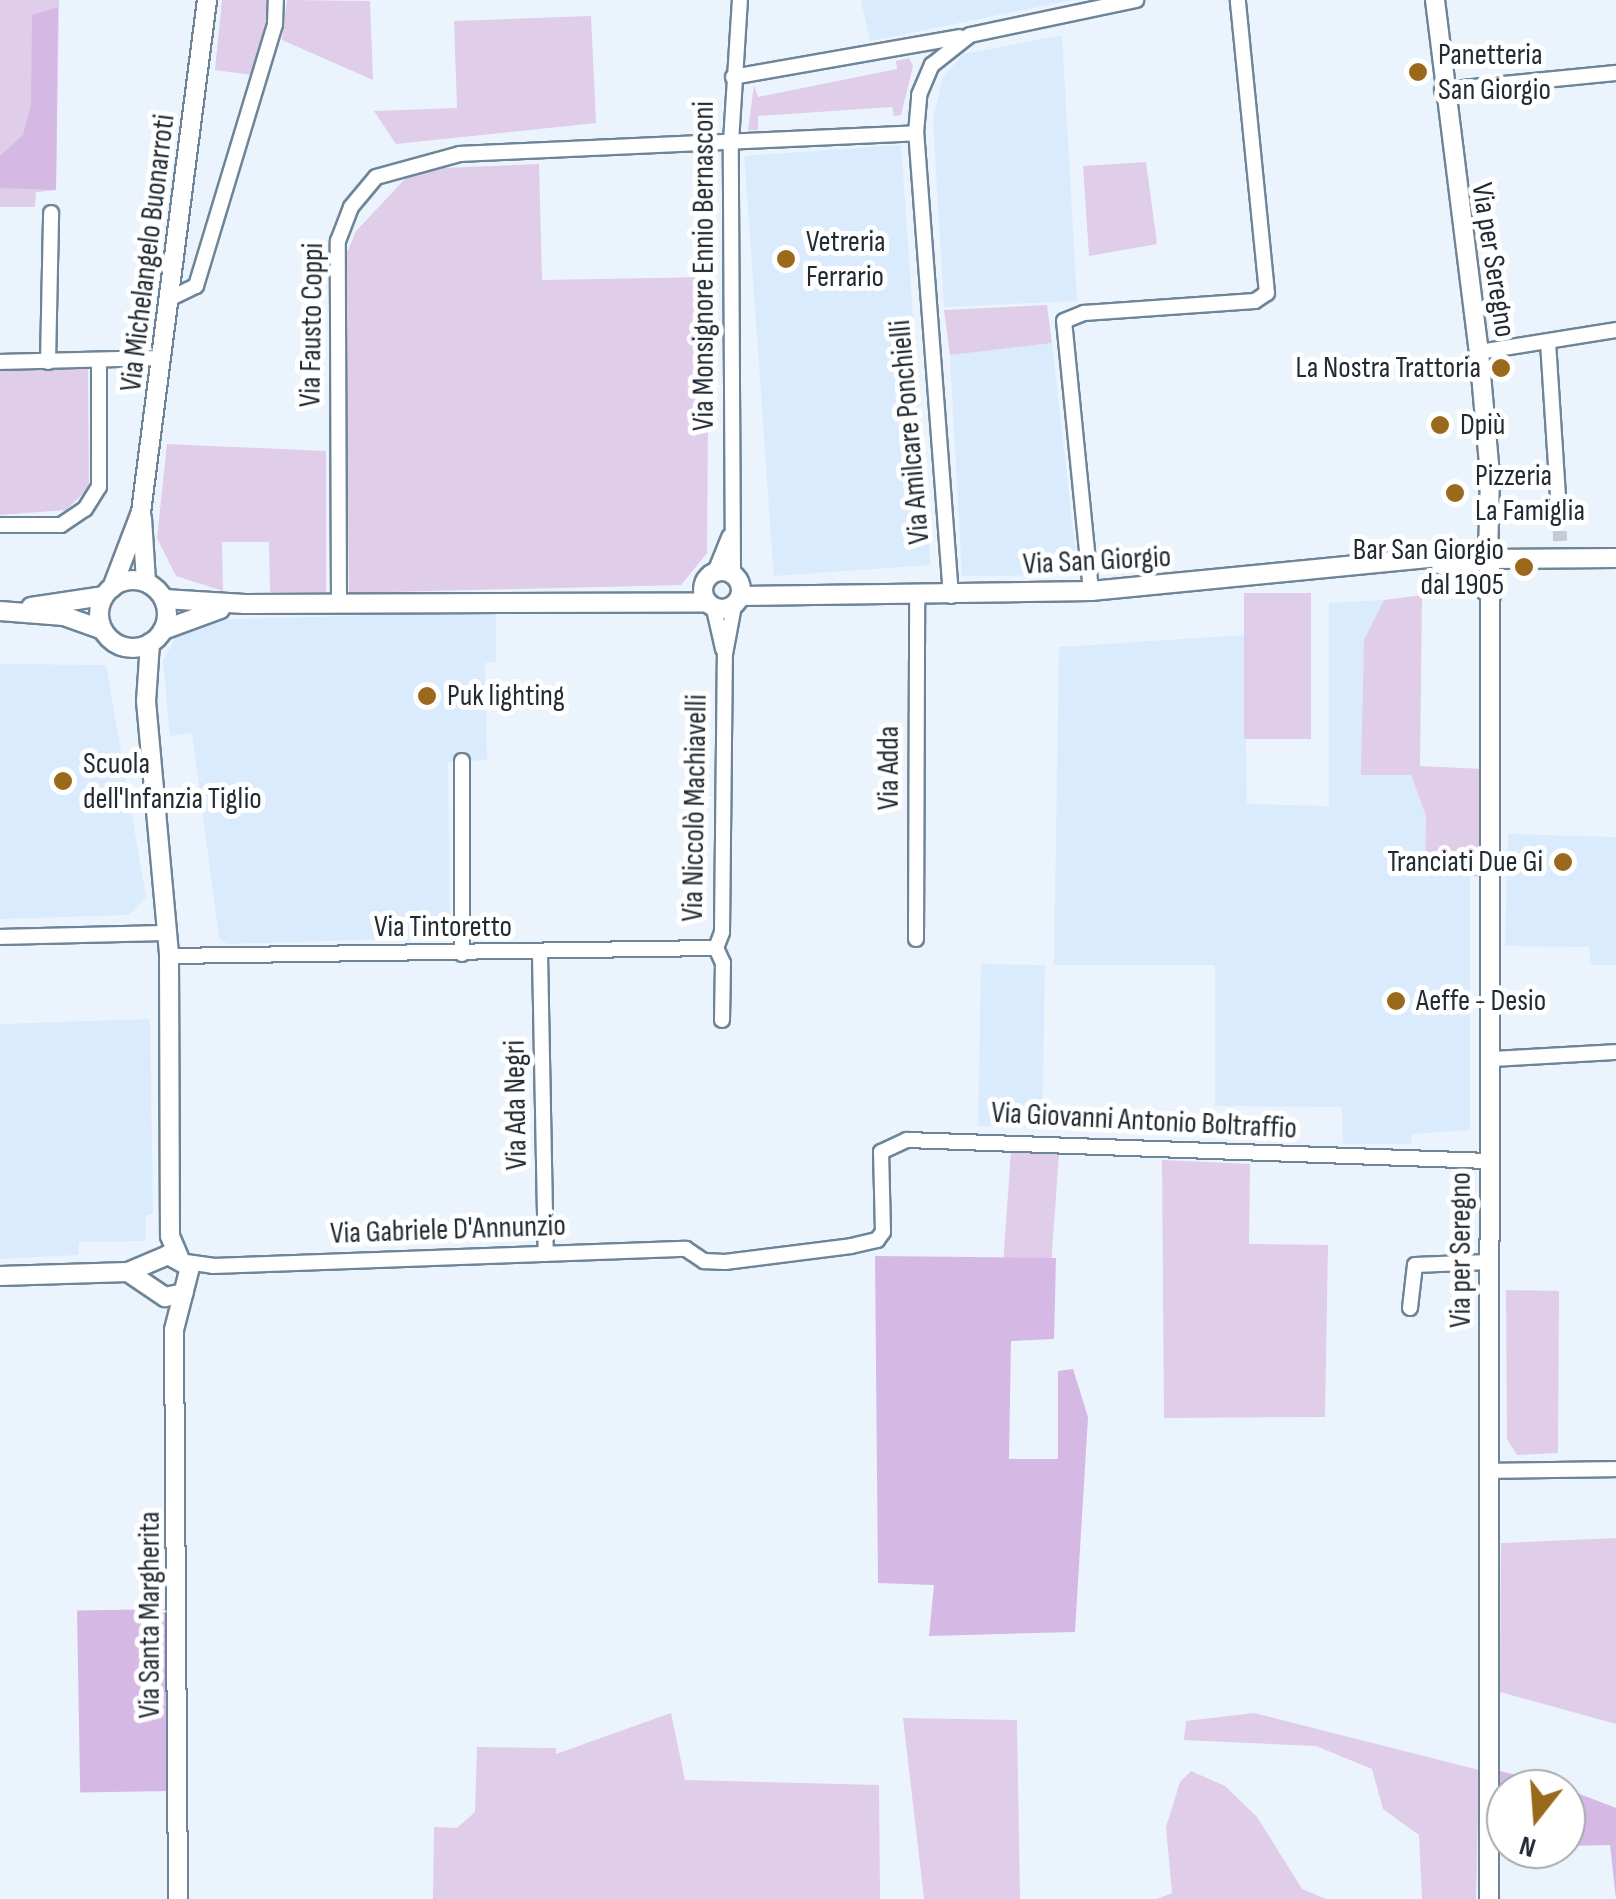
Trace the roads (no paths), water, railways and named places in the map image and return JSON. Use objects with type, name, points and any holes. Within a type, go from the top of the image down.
[{"type":"street","name":"Via Michelangelo Buonarroti","points":[[146,582],[141,512],[207,0]]},
{"type":"street","points":[[171,298],[196,286],[275,24],[276,0]]},
{"type":"street","name":"Via Monsignore Ennio Bernasconi","points":[[733,586],[731,142],[740,0]]},
{"type":"street","name":"Via Amilcare Ponchielli","points":[[951,596],[916,134],[919,95],[932,66],[970,34],[1136,0]]},
{"type":"street","points":[[1091,591],[1064,321],[1084,313],[1255,301],[1267,293],[1238,0]]},
{"type":"street","name":"Via per Seregno","points":[[1435,0],[1442,90],[1479,352],[1489,529],[1481,563],[1493,601],[1489,1899]]},
{"type":"street","points":[[733,77],[970,34]]},
{"type":"street","points":[[1442,90],[1616,72]]},
{"type":"street","name":"Via Fausto Coppi","points":[[339,603],[338,241],[351,207],[376,177],[460,154],[916,134]]},
{"type":"street","points":[[48,362],[51,213]]},
{"type":"street","points":[[1479,352],[1616,330]]},
{"type":"street","points":[[1548,342],[1559,510]]},
{"type":"street","points":[[0,362],[163,358]]},
{"type":"street","points":[[0,524],[60,525],[85,509],[100,487],[100,362]]},
{"type":"street","name":"Via Michelangelo Buonarroti","points":[[109,636],[108,592],[141,512]]},
{"type":"street","name":"Via San Giorgio","points":[[164,599],[246,604],[708,599],[733,586],[773,598],[951,596],[1091,591],[1423,563],[1481,563],[1560,549],[1616,558]]},
{"type":"street","points":[[8,611],[146,582],[164,599],[146,701]]},
{"type":"street","points":[[708,599],[733,586]]},
{"type":"street","name":"Via Niccolò Machiavelli","points":[[722,1020],[723,963],[716,948],[722,932],[725,654],[733,586]]},
{"type":"street","name":"Via Adda","points":[[916,940],[917,596]]},
{"type":"street","name":"Via Niccolò Machiavelli","points":[[708,599],[725,654]]},
{"type":"street","name":"Via San Giorgio","points":[[157,637],[198,612],[246,604]]},
{"type":"street","points":[[8,611],[94,622],[134,662],[146,701],[170,956],[170,1236],[175,1262],[167,1291]]},
{"type":"street","points":[[109,636],[157,637]]},
{"type":"street","points":[[462,761],[462,954]]},
{"type":"street","points":[[0,936],[168,933]]},
{"type":"street","name":"Via Tintoretto","points":[[170,956],[540,954],[716,948]]},
{"type":"street","name":"Via Ada Negri","points":[[540,954],[546,1254]]},
{"type":"street","points":[[1491,1059],[1616,1052]]},
{"type":"street","name":"Via Giovanni Antonio Boltraffio","points":[[883,1232],[881,1152],[896,1140],[1489,1161]]},
{"type":"street","name":"Via Gabriele D'Annunzio","points":[[175,1262],[212,1266],[686,1249],[704,1261],[725,1262],[863,1244],[883,1232]]},
{"type":"street","points":[[0,1276],[128,1272],[175,1262]]},
{"type":"street","points":[[167,1291],[175,1262]]},
{"type":"street","points":[[1410,1308],[1414,1264],[1490,1262]]},
{"type":"street","points":[[128,1272],[167,1291]]},
{"type":"street","name":"Via Santa Margherita","points":[[167,1291],[174,1330],[178,1899]]},
{"type":"street","points":[[1489,1471],[1616,1468]]},
{"type":"tunnel","points":[[1559,510],[1560,541]]},
{"type":"place","name":"Panetteria San Giorgio","points":[[1418,72]]},
{"type":"place","name":"Vetreria Ferrario","points":[[786,259]]},
{"type":"place","name":"La Nostra Trattoria","points":[[1501,368]]},
{"type":"place","name":"Dpiù","points":[[1440,425]]},
{"type":"place","name":"Pizzeria La Famiglia","points":[[1455,493]]},
{"type":"place","name":"Bar San Giorgio dal 1905","points":[[1524,567]]},
{"type":"place","name":"Puk lighting","points":[[427,696]]},
{"type":"place","name":"Scuola dell'Infanzia Tiglio","points":[[63,781]]},
{"type":"place","name":"Tranciati Due Gi","points":[[1563,862]]},
{"type":"place","name":"Aeffe - Desio","points":[[1396,1001]]}]
